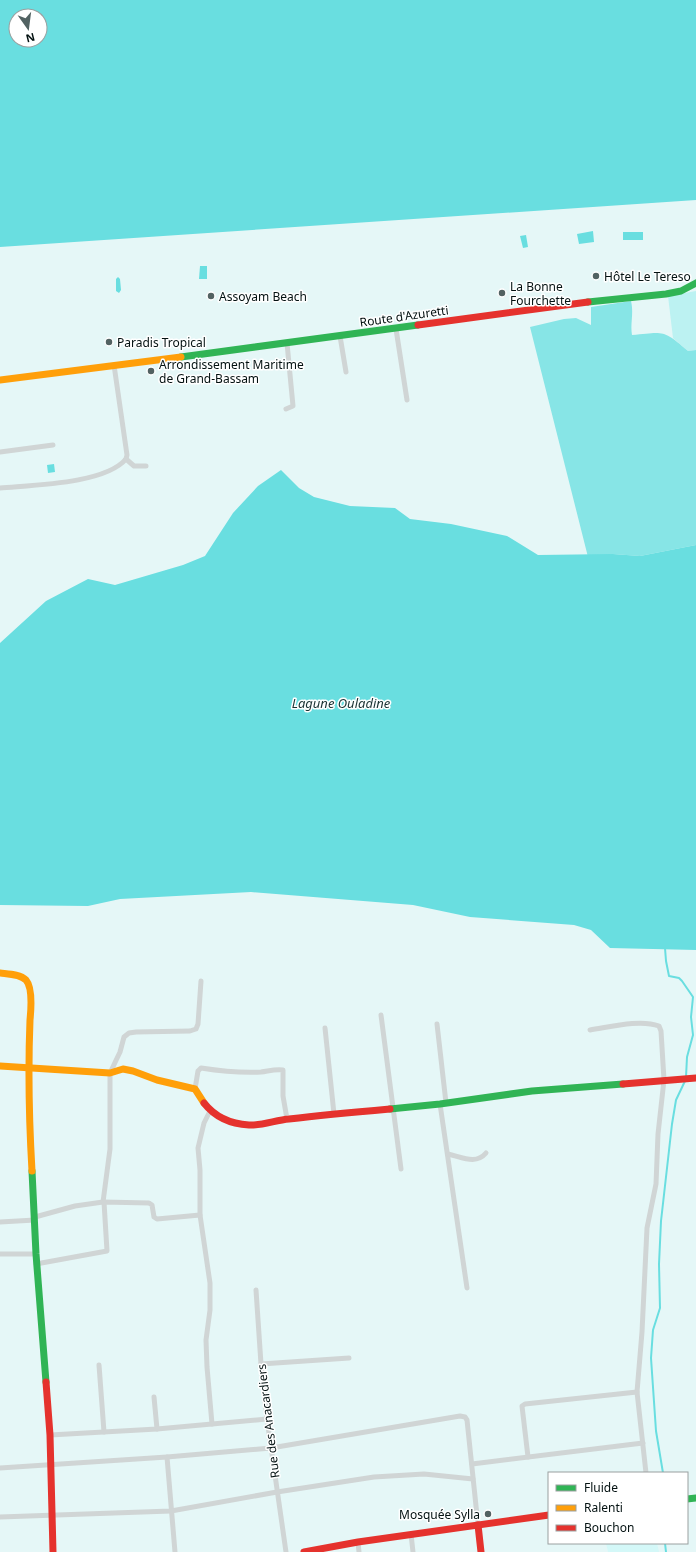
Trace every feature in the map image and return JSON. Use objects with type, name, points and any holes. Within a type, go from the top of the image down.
[{"type":"street","name":"Route d'Azuretti","points":[[0,380],[396,329],[580,303],[666,294],[681,291],[696,283]]},
{"type":"street","points":[[396,329],[407,400]]},
{"type":"street","points":[[340,336],[346,372]]},
{"type":"street","points":[[286,409],[293,406],[287,343]]},
{"type":"street","points":[[0,488],[81,480],[95,477],[105,473],[126,459],[127,455],[114,365]]},
{"type":"street","points":[[0,452],[53,445]]},
{"type":"street","points":[[126,459],[134,466],[146,466]]},
{"type":"street","points":[[0,973],[16,975],[26,980],[29,986],[31,1002],[28,1067],[36,1264],[50,1434],[53,1552]]},
{"type":"street","points":[[36,1264],[106,1251],[104,1202],[110,1149],[110,1073],[120,1052],[124,1037],[129,1033],[190,1031],[196,1029],[198,1024],[201,981]]},
{"type":"street","points":[[380,1015],[401,1169]]},
{"type":"street","points":[[590,1030],[637,1023],[659,1026],[661,1031],[664,1080],[658,1134],[656,1184],[647,1228],[642,1332],[637,1392],[646,1472]]},
{"type":"street","points":[[437,1024],[448,1154],[467,1288]]},
{"type":"street","points":[[325,1028],[334,1114]]},
{"type":"street","points":[[0,1066],[110,1073],[123,1069],[157,1080],[195,1089]]},
{"type":"street","points":[[287,1119],[283,1096],[283,1070],[277,1069],[261,1072],[221,1071],[201,1068],[198,1071],[195,1089],[210,1111],[230,1122],[246,1124],[393,1109],[532,1091],[696,1078]]},
{"type":"street","points":[[210,1111],[204,1123],[198,1148],[200,1170],[200,1215],[210,1284],[210,1310],[206,1340],[212,1424]]},
{"type":"street","points":[[448,1154],[476,1160],[482,1158],[486,1153]]},
{"type":"street","points":[[0,1222],[35,1219],[75,1206],[104,1202],[149,1203],[152,1205],[154,1217],[157,1219],[200,1215]]},
{"type":"street","points":[[0,1254],[36,1254]]},
{"type":"street","name":"Rue des Anacardiers","points":[[256,1290],[261,1364],[267,1419],[286,1552]]},
{"type":"street","points":[[261,1364],[349,1358]]},
{"type":"street","points":[[99,1365],[104,1432]]},
{"type":"street","points":[[528,1457],[522,1409],[522,1406],[525,1404],[637,1392]]},
{"type":"street","points":[[154,1397],[157,1429]]},
{"type":"street","points":[[0,1468],[167,1457],[271,1448],[460,1416],[465,1417],[467,1420],[481,1552]]},
{"type":"street","points":[[50,1434],[157,1429],[267,1419]]},
{"type":"street","points":[[472,1464],[643,1443]]},
{"type":"street","points":[[167,1457],[175,1552]]},
{"type":"street","points":[[0,1516],[171,1511],[277,1492],[382,1477],[424,1474],[473,1479]]},
{"type":"street","points":[[304,1552],[358,1542],[548,1515]]},
{"type":"street","points":[[411,1534],[413,1552]]},
{"type":"street","points":[[358,1542],[359,1552]]},
{"type":"shaded area","points":[[696,291],[696,350],[688,351],[673,338],[668,296]]},
{"type":"shaded area","points":[[631,301],[632,335],[657,333],[668,335],[688,351],[696,350],[696,545],[640,556],[613,554],[589,561],[530,327],[564,319],[576,318],[591,325],[591,307]]},
{"type":"shaded area","points":[[606,1544],[657,1544],[659,1552],[608,1552]]},
{"type":"water","points":[[0,0],[696,0],[696,200],[0,247]]},
{"type":"water","points":[[593,231],[594,242],[579,244],[577,234]]},
{"type":"water","points":[[623,232],[643,232],[643,240],[623,240]]},
{"type":"water","points":[[526,235],[528,247],[523,248],[520,236]]},
{"type":"water","points":[[200,266],[207,266],[207,279],[199,279]]},
{"type":"water","points":[[118,277],[120,279],[121,290],[119,293],[116,291],[116,279]]},
{"type":"water","points":[[54,464],[55,472],[48,473],[47,465]]},
{"type":"water","name":"Lagune Ouladine","points":[[281,470],[299,488],[314,497],[350,506],[395,508],[410,519],[451,524],[507,536],[538,555],[613,554],[640,556],[696,545],[696,950],[610,948],[591,930],[574,925],[470,917],[413,905],[251,892],[120,899],[88,906],[0,905],[0,643],[46,601],[88,579],[115,585],[183,565],[205,556],[233,513],[258,486]]},
{"type":"waterway","points":[[665,948],[669,976],[679,978],[693,997],[691,1017],[693,1035],[687,1057],[686,1077]]},
{"type":"waterway","points":[[663,1472],[656,1431],[651,1358],[653,1330],[660,1308],[659,1264],[661,1221],[672,1124],[676,1100],[685,1081]]},
{"type":"waterway","points":[[665,1544],[666,1552]]},
{"type":"traffic: fast","points":[[588,302],[666,294],[681,291],[696,283]]},
{"type":"traffic: fast","points":[[181,357],[418,325]]},
{"type":"traffic: fast","points":[[390,1109],[440,1104],[532,1091],[623,1084]]},
{"type":"traffic: fast","points":[[32,1171],[36,1254],[46,1382]]},
{"type":"traffic: fast","points":[[688,1499],[696,1498]]},
{"type":"traffic: slow","points":[[0,380],[181,357]]},
{"type":"traffic: slow","points":[[0,973],[14,975],[26,980],[31,994],[29,1076],[32,1171]]},
{"type":"traffic: slow","points":[[0,1066],[110,1073],[123,1069],[157,1080],[195,1089],[204,1103]]},
{"type":"traffic: jam","points":[[418,325],[588,302]]},
{"type":"traffic: jam","points":[[623,1084],[696,1078]]},
{"type":"traffic: jam","points":[[204,1103],[208,1108],[224,1119],[249,1125],[390,1109]]},
{"type":"traffic: jam","points":[[46,1382],[50,1435],[53,1552]]},
{"type":"traffic: jam","points":[[304,1552],[358,1542],[548,1515]]},
{"type":"traffic: jam","points":[[478,1525],[481,1552]]},
{"type":"place","name":"Hôtel Le Tereso","points":[[596,276]]},
{"type":"place","name":"La Bonne Fourchette","points":[[502,293]]},
{"type":"place","name":"Assoyam Beach","points":[[211,296]]},
{"type":"place","name":"Paradis Tropical","points":[[109,342]]},
{"type":"place","name":"Arrondissement Maritime de Grand-Bassam","points":[[151,371]]},
{"type":"place","name":"Mosquée Sylla","points":[[488,1514]]}]
